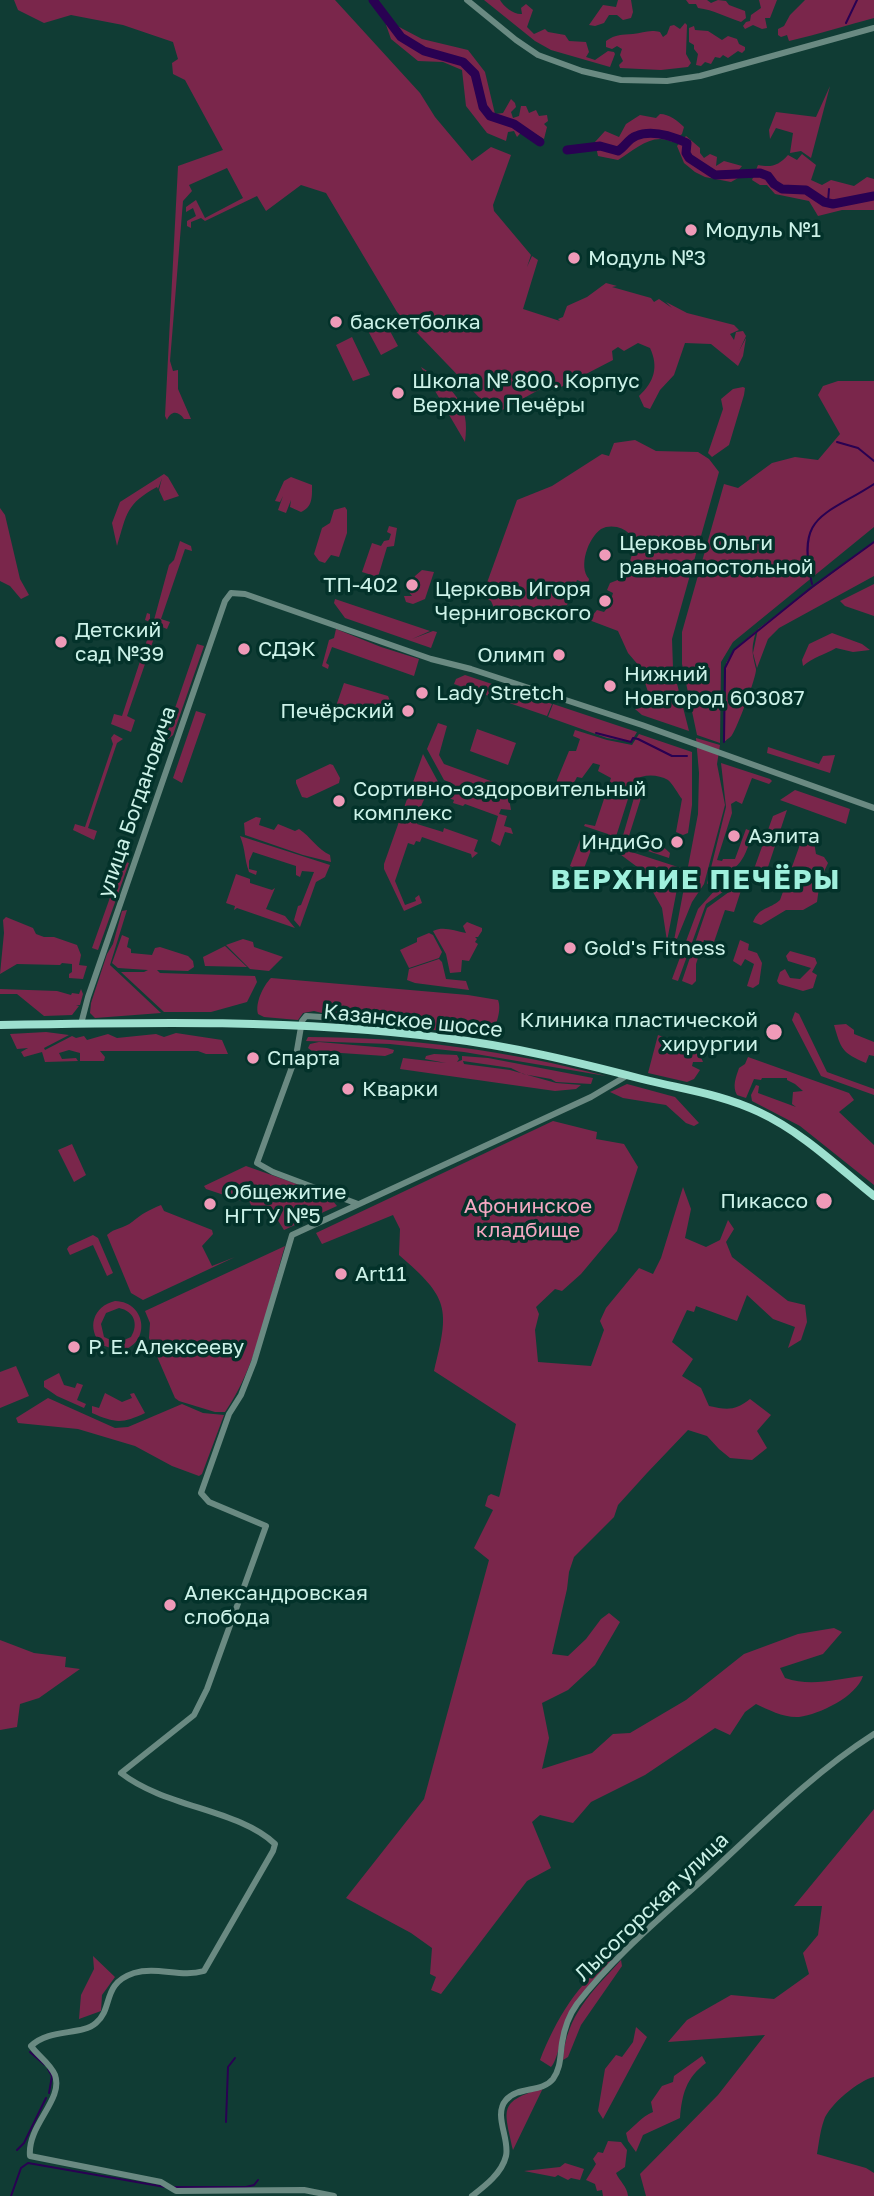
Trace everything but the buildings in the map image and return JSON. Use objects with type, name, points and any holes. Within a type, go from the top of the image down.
[{"type":"main road","name":"Казанское шоссе","points":[[0,1025],[178,1022],[301,1027],[407,1034],[503,1047],[715,1096],[758,1111],[798,1135],[874,1196]]},
{"type":"street","points":[[467,0],[538,55],[582,71],[621,80],[667,81],[700,76],[874,29]]},
{"type":"street","name":"улица Богдановича","points":[[81,1024],[225,601],[231,593],[245,594],[457,667],[471,669],[667,734],[874,808]]},
{"type":"street","points":[[358,1204],[257,1163],[296,1056],[303,1018],[313,1014],[385,1021],[407,1034]]},
{"type":"street","points":[[334,2196],[304,2190],[176,2191],[160,2182],[30,2156],[29,2147],[37,2123],[56,2094],[54,2074],[31,2046],[40,2038],[94,2025],[102,2016],[110,1990],[131,1974],[151,1970],[198,1973],[206,1969],[271,1857],[275,1844],[265,1836],[227,1818],[166,1798],[121,1773],[194,1715],[207,1689],[266,1526],[209,1502],[201,1493],[229,1414],[241,1395],[254,1362],[292,1235],[591,1097],[628,1075]]},
{"type":"street","points":[[338,1196],[340,1213]]},
{"type":"street","name":"Лысогорская улица","points":[[472,2196],[489,2182],[505,2158],[506,2143],[501,2113],[505,2101],[512,2095],[551,2082],[560,2063],[567,2024],[576,2006],[634,1942],[796,1793],[833,1762],[874,1734]]},
{"type":"green space","points":[[14,0],[335,0],[420,93],[435,117],[472,161],[491,147],[511,155],[493,205],[494,211],[531,255],[527,267],[532,256],[538,260],[523,309],[560,321],[558,319],[563,317],[567,306],[587,297],[606,283],[651,298],[654,302],[659,299],[672,308],[666,302],[687,313],[734,325],[739,330],[730,334],[734,340],[736,332],[743,331],[746,336],[739,351],[746,338],[743,356],[738,366],[711,344],[685,343],[674,375],[660,390],[650,409],[644,407],[639,396],[654,374],[650,348],[638,343],[624,351],[618,347],[612,351],[613,360],[561,387],[544,387],[495,414],[397,312],[326,193],[301,185],[266,211],[257,196],[205,221],[201,218],[191,222],[191,228],[187,226],[187,221],[196,216],[193,208],[186,212],[186,207],[196,200],[205,218],[243,198],[227,168],[189,185],[192,191],[183,201],[170,361],[173,371],[178,370],[178,389],[191,419],[184,419],[175,413],[167,420],[165,416],[178,166],[223,150],[185,80],[173,74],[172,63],[178,59],[173,42],[123,25],[71,15],[44,23],[18,10]]},
{"type":"green space","points":[[484,0],[500,0],[510,10],[519,14],[522,14],[521,8],[526,4],[533,10],[527,27],[534,34],[545,29],[565,35],[569,41],[586,42],[589,52],[586,57],[595,60],[608,51],[614,52],[610,67],[551,50],[535,41]]},
{"type":"green space","points":[[618,0],[631,0],[631,18],[623,20],[617,15],[609,15],[604,23],[589,25],[603,5],[616,7]]},
{"type":"green space","points":[[686,0],[707,0],[711,3],[726,1],[729,5],[745,11],[746,18],[741,22],[698,8],[696,4],[689,4]]},
{"type":"green space","points":[[759,0],[777,0],[770,18],[765,18],[767,28],[753,25],[745,29],[743,26],[750,21],[751,15],[761,8]]},
{"type":"green space","points":[[805,0],[874,0],[874,18],[789,41],[787,35],[778,35],[778,29],[784,26],[790,15]]},
{"type":"green space","points":[[384,19],[422,39],[468,50],[485,72],[495,114],[503,113],[511,99],[516,107],[511,112],[513,118],[519,116],[521,106],[526,106],[529,113],[536,110],[539,116],[547,115],[544,139],[525,128],[517,137],[514,131],[508,132],[506,141],[487,133],[466,106],[462,70],[443,62],[418,61],[391,39]]},
{"type":"green space","points":[[685,23],[686,54],[691,63],[688,67],[661,70],[620,68],[619,65],[623,61],[620,55],[622,49],[617,46],[612,49],[606,47],[606,41],[616,36],[653,31],[660,32],[663,37],[670,26],[674,25],[680,29]]},
{"type":"green space","points":[[694,26],[695,30],[708,31],[722,40],[728,36],[737,39],[745,50],[728,58],[723,55],[720,58],[715,57],[711,64],[705,62],[701,66],[696,65],[698,54],[694,45],[689,42],[689,28]]},
{"type":"green space","points":[[830,86],[811,158],[801,151],[790,153],[793,133],[776,128],[770,139],[769,130],[776,112],[816,117]]},
{"type":"green space","points":[[660,114],[676,120],[684,127],[682,134],[672,142],[665,139],[651,141],[618,160],[598,156],[595,142],[605,131],[619,137],[626,124],[640,115],[656,118]]},
{"type":"green space","points":[[686,136],[700,148],[704,158],[710,154],[717,157],[716,166],[724,161],[742,166],[738,171],[738,178],[731,182],[705,177],[695,172],[684,163],[677,146]]},
{"type":"green space","points":[[802,154],[816,165],[811,180],[822,185],[831,180],[854,186],[867,177],[874,179],[874,210],[842,210],[818,216],[809,201],[775,194],[767,185],[760,185],[752,180],[758,165],[775,165],[788,155],[797,160]]},
{"type":"green space","points":[[383,318],[398,346],[381,355],[366,327]]},
{"type":"green space","points":[[352,337],[370,375],[353,381],[336,345]]},
{"type":"green space","points":[[421,367],[457,397],[465,417],[465,442]]},
{"type":"green space","points":[[838,381],[874,381],[874,527],[733,642],[721,662],[720,743],[697,735],[682,664],[682,632],[724,484],[738,488],[772,463],[795,457],[818,460],[840,434],[818,395],[823,386]]},
{"type":"green space","points":[[743,387],[744,395],[729,445],[712,457],[708,453],[723,409],[721,399],[733,389]]},
{"type":"green space","points":[[635,440],[656,451],[698,452],[709,459],[719,472],[672,639],[673,668],[689,731],[642,715],[635,709],[643,707],[649,695],[640,667],[628,653],[618,631],[589,620],[597,610],[604,612],[609,606],[613,593],[607,590],[610,583],[623,578],[629,563],[633,541],[625,530],[609,526],[596,533],[586,553],[584,567],[589,579],[588,584],[577,580],[567,605],[504,614],[495,610],[491,601],[484,597],[517,500],[552,486],[602,454],[609,456],[614,443]]},
{"type":"green space","points":[[164,474],[179,496],[164,501],[159,490],[162,478],[158,489],[157,487],[147,493],[129,510],[117,546],[112,523],[120,502]]},
{"type":"green space","points":[[291,477],[312,485],[310,504],[301,512],[290,507],[291,500],[286,513],[278,510],[283,496],[280,502],[275,501],[284,481]]},
{"type":"green space","points":[[345,507],[347,533],[339,557],[331,555],[325,563],[319,561],[314,554],[322,528],[330,523],[334,510]]},
{"type":"green space","points":[[0,508],[5,515],[20,579],[29,595],[21,599],[10,586],[0,581]]},
{"type":"green space","points":[[389,526],[397,528],[394,546],[387,547],[378,577],[362,572],[372,543],[381,546],[384,541],[389,540]]},
{"type":"green space","points":[[180,541],[191,546],[192,551],[185,549],[161,619],[170,622],[167,629],[145,620],[147,613],[150,614],[150,619],[154,620],[169,565],[174,560]]},
{"type":"green space","points":[[874,542],[874,576],[779,628],[768,639],[757,668],[753,653],[758,629]]},
{"type":"green space","points":[[422,570],[434,572],[425,599],[413,604],[406,602],[404,596],[412,596],[409,592],[416,589],[418,584],[413,582],[415,576]]},
{"type":"green space","points":[[874,584],[874,616],[845,606],[840,601]]},
{"type":"green space","points":[[335,599],[430,631],[412,639],[437,632],[431,648],[345,618],[334,603]]},
{"type":"green space","points":[[336,629],[419,659],[414,676],[332,647],[326,663],[329,665],[328,669],[322,666],[329,640],[334,638]]},
{"type":"green space","points":[[147,631],[155,632],[158,636],[154,638],[127,716],[135,720],[131,732],[111,724],[114,714],[122,716],[148,637]]},
{"type":"green space","points":[[756,631],[753,654],[756,669],[753,681],[735,730],[724,742],[726,663],[734,650]]},
{"type":"green space","points":[[832,633],[862,644],[870,650],[853,652],[836,648],[803,666],[802,660],[809,644]]},
{"type":"green space","points":[[197,644],[204,646],[173,735],[165,747],[162,746]]},
{"type":"green space","points":[[465,675],[552,704],[547,716],[454,684],[456,679]]},
{"type":"green space","points":[[344,683],[388,696],[391,703],[379,704],[374,718],[336,706]]},
{"type":"green space","points":[[553,704],[637,732],[631,742],[607,738],[548,717]]},
{"type":"green space","points":[[196,711],[206,714],[182,783],[173,778]]},
{"type":"green space","points":[[438,723],[447,726],[439,755],[444,764],[507,787],[511,810],[501,809],[499,814],[507,816],[504,826],[511,828],[513,834],[505,832],[500,846],[491,841],[498,816],[465,804],[463,806],[453,803],[454,800],[428,791],[417,824],[443,832],[444,828],[478,840],[474,851],[478,853],[472,858],[471,854],[422,837],[420,842],[416,841],[414,845],[408,843],[395,881],[405,905],[416,901],[415,898],[419,895],[422,903],[404,911],[384,864],[423,754],[443,791],[453,794],[455,785],[444,780],[427,749]]},
{"type":"green space","points":[[477,729],[516,743],[508,765],[470,751]]},
{"type":"green space","points":[[575,730],[632,745],[639,734],[692,752],[692,805],[688,833],[683,835],[676,832],[682,799],[674,786],[664,778],[646,776],[634,780],[613,846],[681,868],[667,941],[662,908],[640,869],[609,846],[608,834],[584,826],[595,826],[611,778],[598,771],[600,765],[593,763],[582,778],[577,777],[567,796],[556,792],[557,780],[569,751],[576,751],[580,739],[573,736]]},
{"type":"green space","points":[[114,734],[123,739],[117,743],[88,828],[97,831],[94,840],[73,830],[75,824],[85,827]]},
{"type":"green space","points":[[696,738],[720,745],[717,764],[725,805],[704,884],[692,902],[672,951],[698,814]]},
{"type":"green space","points":[[768,747],[819,764],[823,756],[835,755],[830,773],[767,753]]},
{"type":"green space","points":[[721,763],[772,781],[769,784],[752,778],[742,804],[736,801],[731,804],[732,813],[717,860],[735,859],[746,829],[753,832],[738,865],[707,884],[726,807]]},
{"type":"green space","points":[[330,764],[340,778],[339,783],[307,798],[302,797],[296,780]]},
{"type":"green space","points":[[642,787],[628,839],[656,848],[658,842],[670,853],[669,858],[624,843],[622,839],[636,791]]},
{"type":"green space","points":[[795,790],[850,809],[846,824],[780,800]]},
{"type":"green space","points":[[787,810],[766,873],[754,869],[773,816]]},
{"type":"green space","points":[[256,817],[261,818],[259,825],[274,830],[278,824],[295,831],[299,829],[330,855],[331,862],[245,835],[244,823]]},
{"type":"green space","points":[[583,832],[596,837],[583,871],[570,866]]},
{"type":"green space","points":[[240,836],[330,865],[325,877],[316,882],[300,927],[294,920],[314,872],[302,871],[300,877],[296,875],[296,866],[253,852],[249,869],[257,871],[256,875],[249,872]]},
{"type":"green space","points":[[802,839],[814,842],[816,854],[824,857],[828,863],[820,880],[817,902],[803,910],[786,910],[761,925],[753,922],[762,911],[780,900]]},
{"type":"green space","points":[[123,861],[129,863],[98,950],[92,948]]},
{"type":"green space","points":[[236,874],[250,879],[250,883],[272,890],[275,888],[266,909],[285,916],[295,928],[237,908],[234,910],[235,906],[226,903]]},
{"type":"green space","points":[[748,874],[706,904],[678,981],[672,979],[698,909],[716,889]]},
{"type":"green space","points":[[744,881],[734,912],[725,910],[714,942],[704,940],[696,964],[696,981],[692,985],[682,981],[707,908]]},
{"type":"green space","points":[[127,910],[110,965],[161,1013],[95,1018],[90,1013],[91,1003],[122,911]]},
{"type":"green space","points":[[6,917],[33,928],[36,934],[77,945],[81,955],[79,965],[87,966],[83,979],[69,978],[72,964],[62,963],[17,964],[0,974],[3,920]]},
{"type":"green space","points":[[467,922],[482,928],[478,937],[475,937],[478,944],[469,961],[462,960],[461,972],[450,973],[446,954],[433,931],[445,929],[466,933],[463,926]]},
{"type":"green space","points":[[429,933],[433,935],[442,952],[439,958],[409,968],[400,950]]},
{"type":"green space","points":[[122,935],[129,938],[127,947],[131,949],[131,953],[152,955],[155,948],[160,947],[188,956],[193,961],[194,967],[188,971],[157,970],[160,973],[255,976],[257,982],[247,1002],[211,1012],[164,1012],[121,972],[148,970],[118,968],[112,963]]},
{"type":"green space","points":[[243,939],[253,942],[254,947],[283,957],[269,971],[250,969],[226,945]]},
{"type":"green space","points":[[740,940],[749,944],[748,950],[757,953],[762,963],[759,984],[753,988],[747,986],[754,964],[745,959],[741,966],[733,961]]},
{"type":"green space","points":[[225,946],[247,967],[205,966],[203,957]]},
{"type":"green space","points":[[790,951],[815,958],[817,963],[812,972],[817,975],[813,988],[803,991],[777,981],[780,972],[785,969],[790,978],[800,979],[811,968],[788,961],[786,956]]},
{"type":"green space","points":[[439,959],[446,979],[466,981],[469,990],[407,980],[409,969]]},
{"type":"green space","points":[[271,978],[468,995],[498,1000],[499,1013],[492,1032],[484,1036],[401,1026],[386,1018],[314,1011],[303,1013],[298,1020],[264,1017],[258,1014],[258,1005]]},
{"type":"green space","points":[[0,989],[57,991],[71,995],[79,994],[81,989],[83,994],[80,1005],[76,1005],[79,1006],[72,1015],[44,1016],[17,994],[0,994]]},
{"type":"green space","points":[[795,1012],[799,1014],[827,1072],[874,1089],[874,1095],[821,1076],[792,1020]]},
{"type":"green space","points":[[846,1024],[854,1030],[854,1034],[874,1042],[874,1056],[869,1055],[866,1063],[847,1053],[841,1045],[834,1025]]},
{"type":"green space","points":[[46,1032],[69,1035],[44,1048],[45,1050],[72,1036],[84,1036],[87,1040],[108,1034],[117,1038],[156,1034],[164,1037],[176,1033],[222,1040],[228,1054],[206,1054],[198,1051],[100,1051],[105,1057],[104,1061],[80,1061],[80,1053],[69,1050],[59,1053],[62,1059],[76,1058],[78,1061],[45,1062],[42,1052],[24,1057],[21,1052],[28,1048],[17,1049],[10,1034]]},
{"type":"green space","points":[[658,1035],[698,1050],[703,1062],[693,1062],[692,1066],[700,1070],[694,1079],[687,1082],[648,1073]]},
{"type":"green space","points":[[308,1037],[458,1047],[533,1059],[606,1076],[464,1052],[390,1044],[306,1041]]},
{"type":"green space","points":[[319,1042],[394,1050],[385,1056],[312,1051],[308,1048],[310,1044]]},
{"type":"green space","points":[[457,1055],[457,1062],[462,1060],[462,1056],[488,1058],[593,1078],[591,1084],[556,1082],[526,1075],[556,1083],[581,1085],[576,1089],[555,1091],[400,1069],[403,1058],[446,1063],[425,1059],[426,1056]],"holes":[[[463,1061],[511,1068],[522,1073],[464,1064]]]},
{"type":"green space","points":[[748,1057],[849,1093],[854,1100],[839,1112],[874,1145],[874,1185],[800,1126],[752,1101],[751,1095],[756,1085],[759,1086],[758,1093],[796,1107],[792,1104],[793,1092],[803,1091],[787,1078],[754,1079],[746,1098],[737,1095],[736,1078],[739,1068],[745,1064]]},
{"type":"green space","points":[[627,1084],[675,1097],[699,1123],[694,1126],[686,1123],[666,1105],[623,1098],[610,1092]]},
{"type":"green space","name":"Афонинское кладбище","points":[[553,1121],[597,1132],[596,1139],[624,1144],[638,1167],[617,1231],[581,1274],[562,1291],[555,1289],[536,1307],[539,1314],[535,1330],[538,1362],[591,1366],[604,1330],[600,1321],[606,1308],[639,1268],[653,1274],[661,1258],[683,1187],[691,1209],[685,1238],[706,1247],[720,1240],[728,1220],[734,1229],[726,1242],[732,1257],[788,1301],[805,1305],[807,1322],[801,1340],[788,1348],[795,1327],[773,1319],[747,1295],[737,1321],[696,1306],[694,1312],[687,1310],[672,1342],[693,1359],[682,1376],[701,1388],[709,1406],[731,1408],[750,1399],[771,1415],[757,1431],[767,1448],[752,1460],[730,1458],[707,1436],[688,1430],[618,1505],[614,1517],[574,1557],[552,1654],[568,1656],[609,1613],[620,1622],[595,1665],[568,1690],[542,1703],[549,1738],[542,1769],[592,1753],[613,1734],[630,1733],[686,1700],[744,1654],[798,1634],[834,1628],[842,1632],[823,1654],[780,1668],[785,1678],[814,1682],[863,1676],[853,1691],[845,1697],[827,1708],[807,1715],[788,1716],[756,1704],[745,1712],[730,1735],[715,1728],[645,1775],[591,1802],[573,1823],[540,1815],[532,1822],[551,1868],[527,1881],[441,1994],[431,1990],[436,1977],[430,1974],[432,1948],[411,1933],[346,1898],[424,1799],[489,1560],[474,1548],[493,1510],[485,1506],[488,1496],[491,1494],[499,1497],[516,1424],[434,1371],[442,1332],[441,1306],[428,1282],[399,1255],[400,1229],[393,1215],[322,1244],[316,1233]]},
{"type":"green space","points":[[72,1144],[86,1175],[74,1182],[58,1150]]},
{"type":"green space","points":[[246,1166],[328,1195],[337,1206],[284,1230],[277,1219],[253,1209],[244,1198],[242,1201],[204,1186]]},
{"type":"green space","points":[[161,1205],[164,1211],[212,1230],[213,1234],[202,1246],[212,1266],[235,1257],[143,1300],[131,1293],[107,1235]]},
{"type":"green space","points":[[93,1235],[98,1238],[113,1273],[107,1276],[93,1245],[70,1255],[67,1249]]},
{"type":"green space","points":[[285,1246],[254,1354],[246,1375],[225,1412],[215,1412],[179,1401],[175,1398],[149,1338],[150,1323],[145,1311]]},
{"type":"green space","points":[[115,1301],[126,1303],[139,1316],[141,1324],[137,1341],[119,1351],[102,1345],[94,1332],[94,1319],[107,1304]],"holes":[[[119,1308],[134,1319],[135,1327],[131,1337],[117,1343],[104,1337],[101,1324],[106,1313]]]},
{"type":"green space","points":[[16,1366],[29,1396],[0,1408],[0,1372]]},
{"type":"green space","points":[[59,1373],[64,1385],[75,1388],[77,1383],[83,1385],[77,1400],[86,1404],[84,1408],[44,1387],[44,1381]]},
{"type":"green space","points":[[105,1393],[122,1402],[132,1398],[130,1394],[134,1393],[145,1413],[118,1421],[92,1413],[92,1406],[99,1408]]},
{"type":"green space","points":[[48,1398],[115,1428],[128,1427],[182,1404],[203,1413],[224,1415],[199,1476],[172,1466],[135,1446],[78,1429],[18,1423],[16,1418]]},
{"type":"green space","points":[[0,1640],[34,1653],[66,1657],[65,1667],[80,1669],[39,1698],[20,1704],[17,1727],[0,1730]]},
{"type":"green space","points":[[874,1809],[874,2077],[853,2088],[832,2107],[823,2124],[817,2154],[866,2168],[874,2173],[874,2196],[646,2196],[640,2174],[718,2095],[765,2035],[668,2042],[687,2020],[731,1995],[774,1999],[809,1974],[803,1953],[818,1935],[822,1906],[794,1906]]},
{"type":"green space","points":[[93,1956],[115,1977],[102,1995],[101,2011],[79,2019],[81,1995],[94,1969]]},
{"type":"green space","points":[[614,1957],[615,1960],[583,1994],[568,2015],[554,2063],[551,2067],[540,2060],[569,2003],[590,1978]]},
{"type":"green space","points":[[621,1960],[622,1966],[581,2025],[568,2057],[563,2060],[565,2044],[575,2017]]},
{"type":"green space","points":[[636,2027],[647,2037],[603,2119],[598,2111],[605,2069],[616,2055],[622,2057],[633,2042]]},
{"type":"green space","points":[[702,2056],[706,2063],[686,2087],[680,2118],[643,2135],[636,2152],[626,2133],[653,2112],[651,2102],[662,2086],[673,2082],[674,2076]]},
{"type":"green space","points":[[543,2088],[513,2150],[508,2108],[518,2098]]},
{"type":"green space","points":[[608,2141],[621,2142],[627,2150],[625,2167],[616,2173],[628,2196],[603,2196],[602,2190],[597,2191],[595,2184],[586,2180],[596,2164],[593,2159],[598,2152],[603,2153]]},
{"type":"green space","points":[[565,2163],[584,2169],[580,2180],[524,2171],[560,2167]]},
{"type":"waterway","points":[[373,0],[401,37],[424,51],[463,62],[475,74],[483,107],[490,116],[514,124],[540,142]]},
{"type":"waterway","points":[[846,23],[857,0]]},
{"type":"waterway","points":[[567,150],[600,146],[618,151],[636,136],[662,134],[687,143],[686,153],[689,158],[715,175],[760,173],[768,176],[782,189],[806,190],[824,202],[833,204],[874,196]]},
{"type":"waterway","points":[[828,202],[829,189]]},
{"type":"waterway","points":[[837,442],[858,448],[874,461]]},
{"type":"waterway","points":[[812,584],[808,561],[811,530],[828,512],[874,484]]},
{"type":"waterway","points":[[724,742],[725,668],[734,650],[812,587],[874,542]]},
{"type":"waterway","points":[[596,733],[631,742],[633,738],[638,739],[672,756],[687,756]]},
{"type":"waterway","points":[[30,2052],[45,2065]]},
{"type":"waterway","points":[[226,2122],[228,2067],[235,2058]]},
{"type":"waterway","points":[[48,2069],[52,2076],[49,2093]]},
{"type":"waterway","points":[[17,2150],[24,2143],[46,2098]]},
{"type":"waterway","points":[[11,2196],[21,2168],[28,2163],[165,2187]]},
{"type":"waterway","points":[[175,2187],[246,2187],[254,2185],[258,2180]]},
{"type":"place","name":"Модуль №1","points":[[691,230]]},
{"type":"place","name":"Модуль №3","points":[[574,258]]},
{"type":"place","name":"баскетболка","points":[[336,322]]},
{"type":"place","name":"Школа № 800. Корпус Верхние Печёры","points":[[398,393]]},
{"type":"place","name":"Церковь Ольги равноапостольной","points":[[605,555]]},
{"type":"place","name":"ТП-402","points":[[412,585]]},
{"type":"place","name":"Церковь Игоря Черниговского","points":[[605,601]]},
{"type":"place","name":"Детский сад №39","points":[[61,642]]},
{"type":"place","name":"СДЭК","points":[[244,649]]},
{"type":"place","name":"Олимп","points":[[559,655]]},
{"type":"place","name":"Нижний Новгород 603087","points":[[610,686]]},
{"type":"place","name":"Lady Stretch","points":[[422,693]]},
{"type":"place","name":"Печёрский","points":[[408,711]]},
{"type":"place","name":"Сортивно-оздоровительный комплекс","points":[[339,801]]},
{"type":"place","name":"Аэлита","points":[[734,836]]},
{"type":"place","name":"ИндиGo","points":[[677,842]]},
{"type":"place","name":"Gold's Fitness","points":[[570,948]]},
{"type":"place","name":"Клиника пластической хирургии","points":[[774,1032]]},
{"type":"place","name":"Спарта","points":[[253,1058]]},
{"type":"place","name":"Кварки","points":[[348,1089]]},
{"type":"place","name":"Пикассо","points":[[824,1201]]},
{"type":"place","name":"Общежитие НГТУ №5","points":[[210,1204]]},
{"type":"place","name":"Art11","points":[[341,1274]]},
{"type":"place","name":"Р. Е. Алексееву","points":[[74,1347]]},
{"type":"place","name":"Александровская слобода","points":[[170,1605]]},
{"type":"district","name":"ВЕРХНИЕ ПЕЧЁРЫ","points":[[696,880]]}]
